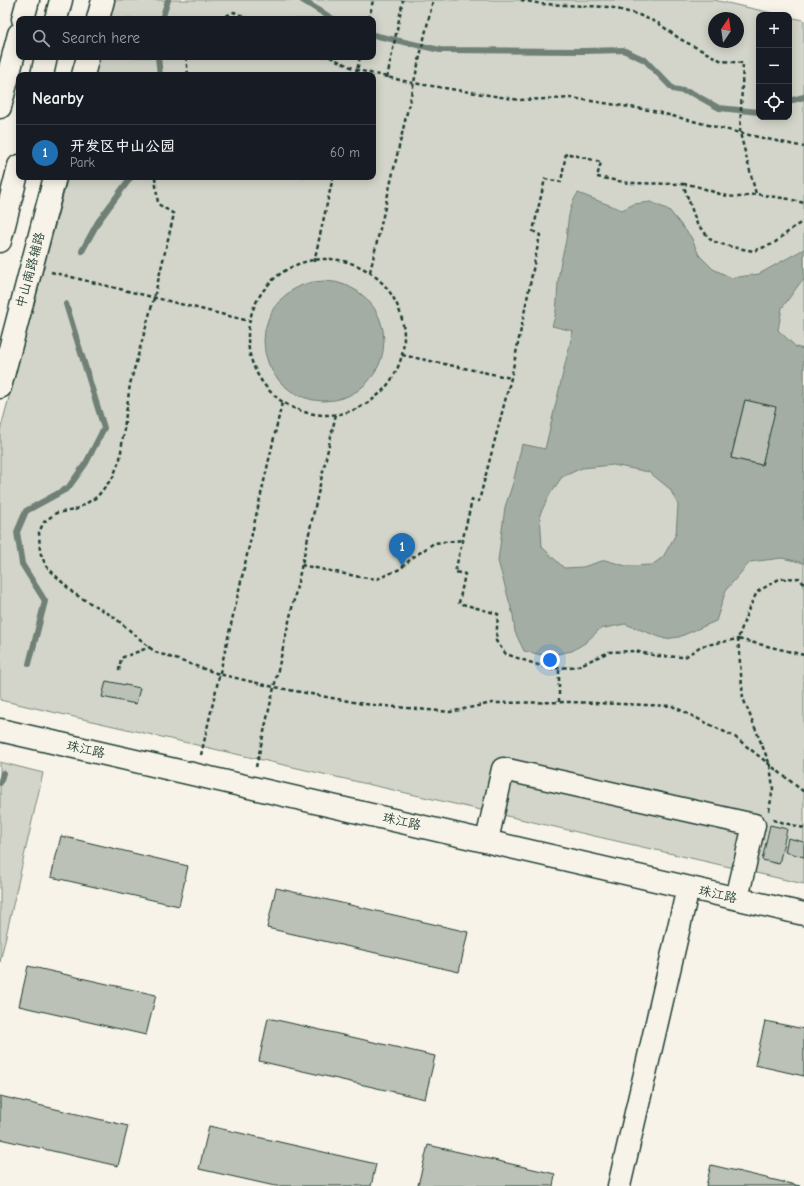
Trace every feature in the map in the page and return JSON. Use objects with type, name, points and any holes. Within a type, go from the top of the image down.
[{"type":"street","points":[[24,16],[28,0]]},
{"type":"street","points":[[57,16],[61,0]]},
{"type":"street","points":[[99,16],[103,0]]},
{"type":"street","points":[[0,107],[16,46]]},
{"type":"street","points":[[43,72],[45,60]]},
{"type":"street","points":[[84,72],[87,60]]},
{"type":"street","points":[[0,241],[16,178]]},
{"type":"street","name":"中山南路辅路","points":[[0,387],[54,180]]},
{"type":"street","name":"珠江路","points":[[0,730],[487,840],[804,914]]},
{"type":"street","points":[[487,840],[503,769],[761,822],[736,898]]},
{"type":"street","points":[[619,1186],[688,888]]},
{"type":"path","points":[[370,16],[373,0]]},
{"type":"path","points":[[387,78],[403,0]]},
{"type":"path","points":[[370,272],[433,0]]},
{"type":"path","points":[[521,0],[542,4],[610,7],[639,15],[658,23],[680,40],[722,60],[743,63],[740,133],[756,194]]},
{"type":"path","points":[[226,16],[234,12],[243,16]]},
{"type":"path","points":[[186,60],[188,72]]},
{"type":"path","points":[[336,60],[364,72]]},
{"type":"path","points":[[357,70],[359,60]]},
{"type":"path","points":[[376,75],[413,83],[520,100],[572,98],[649,110],[740,133],[804,147]]},
{"type":"path","points":[[804,204],[789,199],[756,194],[738,197],[717,193],[694,185],[629,183],[597,177],[600,162],[566,154],[560,182],[545,179],[533,231],[540,235],[511,378],[479,501],[472,500],[455,572],[465,574],[459,603],[498,614],[496,641],[506,654],[550,669],[578,666],[609,652],[634,651],[658,656],[685,657],[701,646],[738,639],[804,655]]},
{"type":"path","points":[[155,180],[158,204],[174,214],[154,298],[130,384],[120,459],[113,478],[97,497],[75,510],[56,513],[44,522],[39,532],[40,552],[46,566],[59,580],[73,593],[114,617],[155,652],[219,674],[274,687],[364,704],[450,712],[492,703],[559,702],[672,706],[735,737],[804,792]]},
{"type":"path","points":[[314,262],[332,180]]},
{"type":"path","points":[[683,184],[697,224],[712,242],[732,248],[752,251],[773,244],[804,221]]},
{"type":"path","points":[[330,258],[351,262],[370,272],[387,288],[399,308],[404,331],[402,355],[393,377],[376,396],[356,409],[336,414],[313,413],[282,403],[264,384],[253,364],[248,343],[249,321],[257,300],[270,281],[288,268],[314,262],[330,258]]},
{"type":"path","points":[[31,268],[249,321]]},
{"type":"path","points":[[402,355],[511,378]]},
{"type":"path","points":[[196,774],[282,403]]},
{"type":"path","points":[[251,787],[336,414]]},
{"type":"path","points":[[301,566],[360,577],[377,578],[400,569],[412,558],[434,543],[463,540]]},
{"type":"path","points":[[804,584],[799,578],[779,579],[757,592],[747,613],[738,639],[743,698],[770,765],[773,788],[761,822],[804,828]]},
{"type":"path","points":[[119,671],[121,658],[150,647]]},
{"type":"path","points":[[559,668],[559,702]]},
{"type":"shaded area","points":[[115,0],[714,0],[768,12],[756,12],[756,120],[792,120],[792,18],[804,20],[804,884],[0,700],[0,431],[67,180],[376,180],[376,72],[96,72],[99,60],[376,60],[376,16],[111,16]]},
{"type":"shaded area","points":[[578,193],[622,210],[634,204],[651,202],[669,210],[691,237],[699,255],[713,269],[732,278],[759,274],[804,249],[804,280],[800,283],[782,308],[778,330],[796,347],[804,349],[804,563],[782,558],[750,562],[726,590],[716,621],[679,637],[665,639],[625,624],[600,629],[585,643],[572,651],[547,656],[524,651],[515,632],[513,615],[498,561],[505,507],[513,483],[522,444],[545,449],[573,331],[552,326],[556,313],[558,281],[569,215]],"holes":[[[745,400],[775,407],[762,465],[731,458]],[[613,465],[649,472],[670,489],[678,505],[676,534],[663,557],[652,565],[626,566],[605,560],[583,567],[564,568],[542,547],[540,514],[550,494],[562,477],[582,468]]]},
{"type":"shaded area","points":[[324,281],[336,282],[347,286],[357,291],[366,299],[374,308],[379,318],[383,329],[383,353],[379,364],[374,374],[366,383],[357,391],[347,396],[336,400],[324,401],[312,400],[301,396],[291,391],[282,383],[274,374],[269,364],[265,353],[264,341],[265,329],[269,318],[274,308],[282,299],[291,291],[301,286],[312,282]]},
{"type":"shaded area","points":[[0,762],[43,773],[0,962]]},
{"type":"building","points":[[745,400],[776,407],[762,465],[731,458]]},
{"type":"building","points":[[106,681],[140,688],[136,704],[102,697]]},
{"type":"building","points":[[770,825],[787,829],[779,864],[762,860]]},
{"type":"building","points":[[61,836],[188,866],[179,906],[51,877]]},
{"type":"building","points":[[788,838],[804,842],[804,857],[785,852]]},
{"type":"building","points":[[276,888],[468,932],[459,972],[267,928]]},
{"type":"building","points":[[28,966],[156,995],[146,1035],[19,1006]]},
{"type":"building","points":[[268,1018],[435,1056],[425,1099],[259,1061]]},
{"type":"building","points":[[765,1021],[804,1029],[804,1076],[755,1065]]},
{"type":"building","points":[[0,1096],[128,1126],[118,1166],[0,1139]]},
{"type":"building","points":[[209,1126],[376,1164],[371,1186],[275,1186],[199,1169]]},
{"type":"building","points":[[428,1145],[555,1174],[553,1186],[418,1185]]},
{"type":"building","points":[[711,1165],[800,1186],[706,1186]]},
{"type":"waterway","points":[[163,16],[168,0]]},
{"type":"waterway","points":[[302,0],[328,16]]},
{"type":"waterway","points":[[376,36],[440,50],[623,50],[645,60],[673,89],[692,93],[719,108],[756,112]]},
{"type":"waterway","points":[[158,60],[160,72]]},
{"type":"waterway","points":[[792,100],[804,97]]},
{"type":"waterway","points":[[82,251],[98,222],[129,180]]},
{"type":"waterway","points":[[29,664],[45,601],[22,564],[17,532],[26,511],[68,488],[86,463],[104,428],[66,304]]},
{"type":"waterway","points":[[0,783],[3,773]]},
{"type":"place","name":"开发区中山公园","points":[[402,566]]}]
